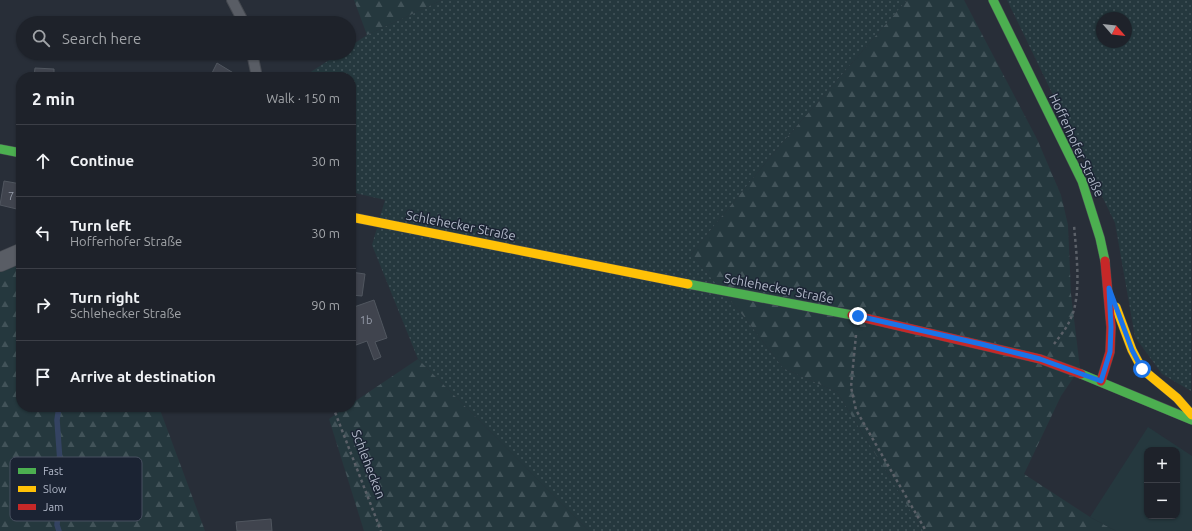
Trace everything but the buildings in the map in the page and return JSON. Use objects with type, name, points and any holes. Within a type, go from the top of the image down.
[{"type":"main road","name":"Hofferhofer Straße","points":[[993,0],[1082,181],[1102,247],[1109,288],[1111,327],[1110,352],[1101,381]]},
{"type":"main road","points":[[0,149],[16,152]]},
{"type":"main road","name":"Schlehecker Straße","points":[[356,218],[692,285],[858,316],[981,344],[1040,359],[1101,381],[1192,420]]},
{"type":"main road","points":[[1109,288],[1132,350],[1142,369],[1177,398],[1192,415]]},
{"type":"street","points":[[0,262],[16,255]]},
{"type":"lane","points":[[232,0],[240,16]]},
{"type":"lane","points":[[253,60],[256,72]]},
{"type":"path","points":[[1040,359],[1064,332],[1072,317],[1076,298],[1078,269],[1071,217]]},
{"type":"path","points":[[858,316],[851,387],[856,410],[926,531]]},
{"type":"path","name":"Schlehecken","points":[[335,412],[381,531]]},
{"type":"green space","points":[[354,0],[442,0],[367,35]]},
{"type":"green space","points":[[442,0],[907,0],[776,150],[691,254],[745,318],[783,368],[837,392],[923,531],[589,531],[418,359],[372,245],[385,200],[356,193],[356,72],[311,72],[329,60],[356,60],[356,42],[367,35]]},
{"type":"green space","points":[[907,0],[964,0],[1037,139],[1061,195],[1068,225],[1071,294],[1080,368],[1061,396],[1024,474],[1090,517],[1116,531],[923,531],[837,392],[783,368],[745,318],[691,254],[776,150]]},
{"type":"green space","points":[[1007,0],[1192,0],[1191,391],[1162,374],[1135,337],[1115,223]]},
{"type":"green space","points":[[16,246],[16,412],[161,412],[205,531],[0,531],[0,254]]},
{"type":"green space","points":[[418,359],[589,531],[364,531],[329,419],[339,412],[356,412],[356,401]]},
{"type":"green space","points":[[1148,427],[1178,447],[1144,447],[1144,519],[1180,519],[1180,448],[1192,456],[1192,531],[1116,531],[1090,517]]},
{"type":"waterway","points":[[58,412],[57,420],[60,457]]},
{"type":"waterway","points":[[57,521],[59,531]]},
{"type":"traffic: fast","points":[[993,0],[1082,181],[1100,238],[1105,261]]},
{"type":"traffic: fast","points":[[0,149],[16,152]]},
{"type":"traffic: fast","points":[[688,284],[852,315]]},
{"type":"traffic: fast","points":[[1081,374],[1192,420]]},
{"type":"traffic: slow","points":[[356,218],[688,284]]},
{"type":"traffic: slow","points":[[1116,307],[1132,350],[1142,369],[1177,398],[1192,415]]},
{"type":"traffic: jam","points":[[1101,381],[1110,352],[1111,327],[1105,261]]},
{"type":"traffic: jam","points":[[852,315],[1040,359],[1081,374]]},
{"type":"route","points":[[858,316],[1040,359],[1101,381],[1110,352],[1111,327],[1109,288],[1132,350],[1142,369]]}]
